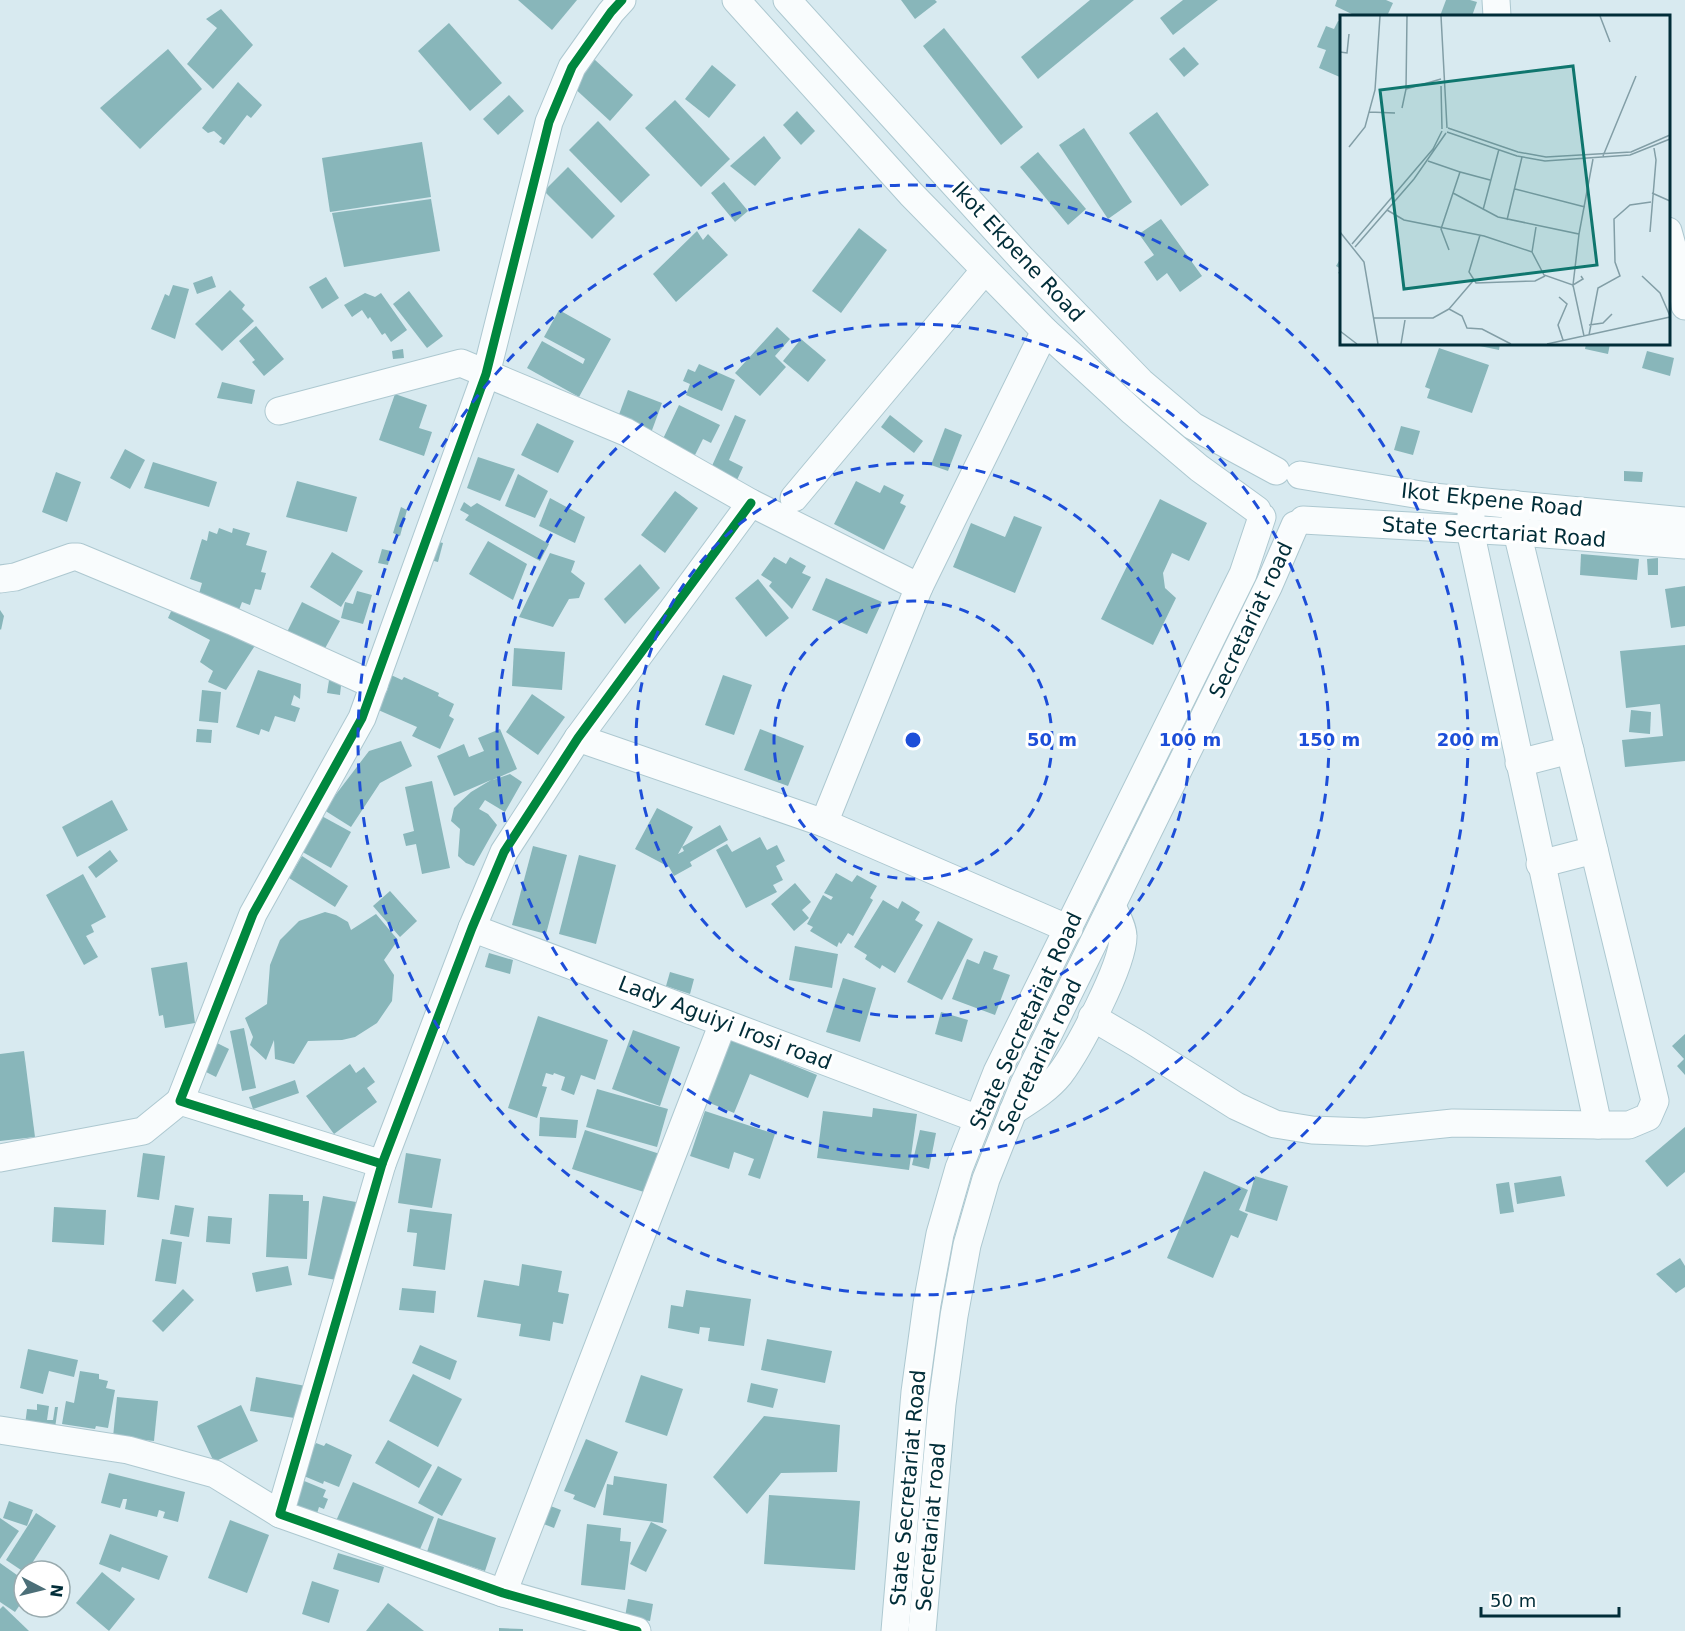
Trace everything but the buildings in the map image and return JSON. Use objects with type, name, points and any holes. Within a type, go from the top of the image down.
[{"type":"street","points":[[0,1158],[143,1131],[180,1101],[253,914],[362,718],[486,374],[549,122],[572,67],[622,0]]},
{"type":"street","points":[[736,0],[911,194],[985,270],[1133,412],[1199,468],[1272,524],[1283,527],[1299,522],[1309,512],[1312,502],[1307,482],[1288,473],[1266,477],[1258,486],[1255,498],[1260,513]]},
{"type":"street","name":"Ikot Ekpene Road","points":[[787,0],[1022,259],[1141,382],[1193,426],[1288,473],[1433,497],[1685,521]]},
{"type":"street","points":[[1496,0],[1497,15]]},
{"type":"street","points":[[1670,220],[1685,223]]},
{"type":"street","points":[[1670,238],[1683,285],[1685,306]]},
{"type":"street","points":[[794,498],[985,270]]},
{"type":"street","points":[[824,823],[919,587],[1045,330]]},
{"type":"street","points":[[279,411],[461,363],[626,432],[751,503],[919,587]]},
{"type":"street","points":[[1472,501],[1470,530],[1540,864],[1598,1125]]},
{"type":"street","points":[[280,1514],[382,1164],[472,928],[504,852],[578,738],[751,503]]},
{"type":"street","points":[[1092,1017],[1236,1106],[1275,1124],[1312,1130],[1366,1132],[1453,1123],[1629,1125],[1648,1117],[1655,1101],[1517,532],[1514,504]]},
{"type":"street","name":"State Secretariat Road","points":[[895,1631],[915,1392],[927,1304],[940,1234],[959,1168],[997,1072],[1242,574],[1260,513]]},
{"type":"street","name":"State Secrtariat Road","points":[[1299,522],[1517,532],[1685,545]]},
{"type":"street","name":"Secretariat road","points":[[922,1631],[942,1404],[954,1316],[967,1245],[986,1179],[1029,1074],[1299,522]]},
{"type":"street","points":[[0,579],[15,577],[72,556],[78,557],[232,621],[374,685]]},
{"type":"street","points":[[578,738],[824,823],[1069,929]]},
{"type":"street","points":[[1519,763],[1570,750]]},
{"type":"street","points":[[1540,864],[1594,850]]},
{"type":"street","points":[[1013,1111],[1037,1096],[1059,1075],[1082,1039],[1115,969],[1122,948],[1123,933],[1112,906]]},
{"type":"street","name":"Lady Aguiyi Irosi road","points":[[472,928],[978,1119]]},
{"type":"street","points":[[502,1593],[723,1023]]},
{"type":"street","points":[[180,1101],[382,1164]]},
{"type":"street","points":[[0,1430],[128,1450],[214,1474],[280,1514],[502,1593],[637,1631]]},
{"type":"cycle path","points":[[382,1164],[180,1101],[253,914],[362,718],[486,374],[549,122],[572,67],[622,0]]},
{"type":"cycle path","points":[[637,1631],[503,1593],[280,1514],[382,1164],[472,928],[504,852],[578,738],[751,503]]}]
